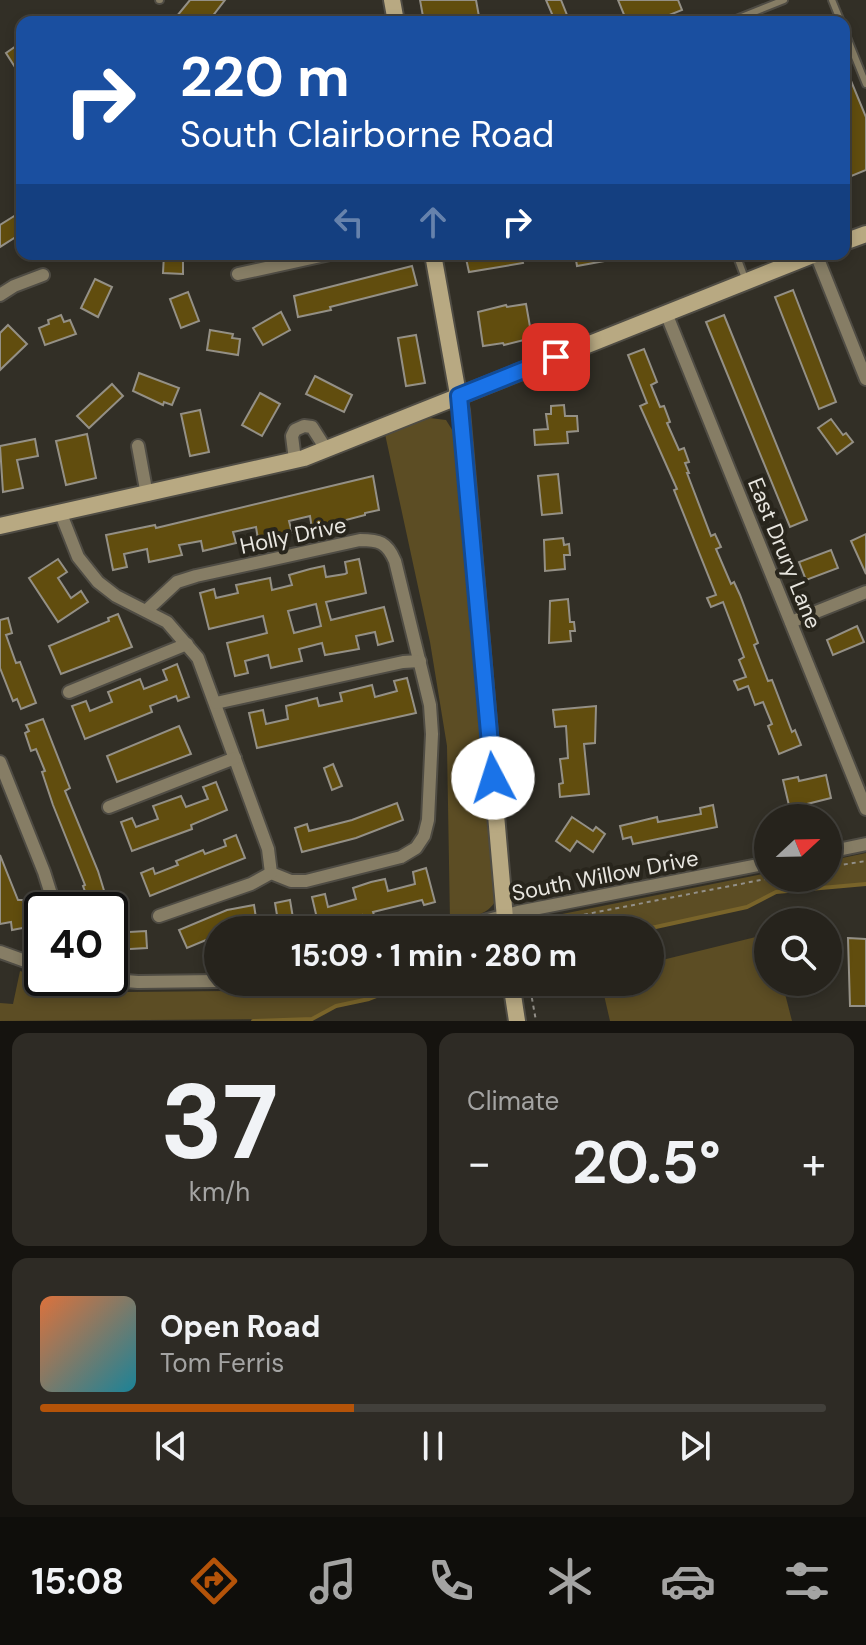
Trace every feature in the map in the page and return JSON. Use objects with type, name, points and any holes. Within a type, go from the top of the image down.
[{"type":"street","points":[[238,274],[302,260]]},
{"type":"street","points":[[434,260],[459,396],[505,916]]},
{"type":"street","points":[[0,526],[295,460],[800,260]]},
{"type":"street","points":[[817,260],[866,379]]},
{"type":"street","points":[[0,295],[43,275]]},
{"type":"street","name":"East Drury Lane","points":[[666,313],[866,809]]},
{"type":"street","points":[[295,460],[292,436],[295,430],[304,426],[312,427],[326,449]]},
{"type":"street","points":[[138,446],[147,495]]},
{"type":"street","points":[[61,514],[78,557],[90,574],[116,596],[167,622],[198,658],[268,849],[271,873],[251,884],[159,916]]},
{"type":"street","name":"Holly Drive","points":[[146,611],[177,582],[196,576],[360,540],[379,540],[390,549],[430,705],[432,734],[428,820],[424,836],[416,848],[401,857],[306,881],[291,881],[271,873]]},
{"type":"street","points":[[791,622],[866,592]]},
{"type":"street","points":[[69,692],[187,644]]},
{"type":"street","points":[[216,703],[403,662],[420,661]]},
{"type":"street","points":[[109,807],[235,758]]},
{"type":"street","points":[[0,762],[51,892]]},
{"type":"street","points":[[851,771],[866,765]]},
{"type":"street","points":[[842,849],[866,844]]},
{"type":"street","name":"South Willow Drive","points":[[537,916],[754,866]]},
{"type":"street","points":[[0,952],[24,961]]},
{"type":"street","points":[[128,981],[204,981]]},
{"type":"street","points":[[513,996],[517,1021]]},
{"type":"lane","points":[[744,16],[784,0]]},
{"type":"lane","points":[[850,45],[866,84]]},
{"type":"lane","points":[[738,260],[746,281]]},
{"type":"path","points":[[842,865],[866,861]]},
{"type":"path","points":[[577,916],[754,881]]},
{"type":"path","points":[[532,996],[536,1021]]},
{"type":"shaded area","points":[[430,418],[446,420],[456,436],[496,899],[483,913],[473,916],[450,916],[447,746],[430,642],[385,434]]},
{"type":"shaded area","points":[[866,853],[866,884],[842,886],[842,858]]},
{"type":"shaded area","points":[[754,876],[754,892],[776,892],[746,907],[664,925],[664,916],[552,916]]},
{"type":"shaded area","points":[[754,937],[754,996],[786,996],[792,1021],[610,1021],[604,996],[664,996],[664,960]]},
{"type":"shaded area","points":[[20,971],[24,972],[24,996],[128,996],[128,992],[204,991],[204,996],[377,996],[336,1006],[312,1019],[0,1021],[0,1003],[13,1004]]},
{"type":"building","points":[[190,0],[225,0],[213,16],[177,16]]},
{"type":"building","points":[[420,0],[476,0],[479,16],[423,16]]},
{"type":"building","points":[[546,0],[561,0],[567,15],[553,16]]},
{"type":"building","points":[[618,0],[678,0],[682,10],[667,16],[625,16]]},
{"type":"building","points":[[16,46],[16,69],[6,53]]},
{"type":"building","points":[[850,78],[866,117],[866,170],[850,177]]},
{"type":"building","points":[[16,215],[16,237],[0,247],[0,225]]},
{"type":"building","points":[[164,260],[183,260],[183,274],[163,273]]},
{"type":"building","points":[[466,260],[522,260],[523,263],[469,272]]},
{"type":"building","points":[[576,260],[610,260],[577,266]]},
{"type":"building","points":[[412,266],[417,285],[298,317],[294,296]]},
{"type":"building","points":[[95,279],[112,287],[98,317],[81,308]]},
{"type":"building","points":[[793,290],[836,402],[819,409],[775,297]]},
{"type":"building","points":[[188,292],[199,321],[181,328],[170,299]]},
{"type":"building","points":[[526,304],[532,338],[483,346],[478,312]]},
{"type":"building","points":[[281,312],[290,330],[263,345],[253,328]]},
{"type":"building","points":[[61,315],[64,322],[70,320],[76,334],[45,345],[39,328]]},
{"type":"building","points":[[724,315],[807,520],[790,527],[706,322]]},
{"type":"building","points":[[8,325],[27,344],[0,370],[0,333]]},
{"type":"building","points":[[210,330],[233,334],[232,338],[240,339],[238,355],[207,350]]},
{"type":"building","points":[[416,335],[425,383],[406,386],[398,338]]},
{"type":"building","points":[[644,349],[657,382],[651,385],[660,407],[664,406],[670,422],[667,423],[679,450],[684,448],[689,462],[685,463],[687,473],[711,536],[715,534],[721,547],[716,549],[731,584],[734,582],[740,595],[768,681],[772,680],[792,732],[795,730],[801,745],[779,754],[763,702],[755,705],[748,686],[738,690],[734,681],[746,677],[739,660],[744,657],[723,602],[711,607],[707,598],[716,595],[674,490],[677,489],[640,406],[647,403],[628,355]]},
{"type":"building","points":[[139,373],[179,388],[172,405],[164,402],[163,405],[133,391]]},
{"type":"building","points":[[315,376],[352,395],[344,412],[306,394]]},
{"type":"building","points":[[112,384],[123,396],[89,428],[77,416]]},
{"type":"building","points":[[260,393],[280,404],[262,436],[242,425]]},
{"type":"building","points":[[564,405],[565,416],[577,416],[578,431],[567,432],[568,443],[535,445],[534,430],[548,429],[546,414],[551,414],[551,406]]},
{"type":"building","points":[[200,410],[209,452],[190,456],[181,414]]},
{"type":"building","points":[[831,419],[853,442],[837,454],[818,428]]},
{"type":"building","points":[[87,434],[96,478],[66,485],[56,441]]},
{"type":"building","points":[[35,439],[38,456],[17,460],[23,488],[3,492],[0,446]]},
{"type":"building","points":[[558,474],[562,513],[542,515],[538,476]]},
{"type":"building","points":[[373,476],[379,510],[312,529],[310,516],[289,521],[292,533],[258,539],[256,527],[233,532],[236,543],[203,551],[201,541],[179,545],[182,555],[149,562],[147,549],[124,554],[127,567],[113,570],[106,535],[155,525],[156,528]]},
{"type":"building","points":[[866,534],[866,574],[851,541]]},
{"type":"building","points":[[563,538],[564,545],[569,544],[570,555],[564,555],[565,569],[545,571],[544,540]]},
{"type":"building","points":[[831,550],[838,568],[806,580],[799,562]]},
{"type":"building","points":[[58,559],[67,572],[58,578],[71,598],[81,591],[88,602],[58,622],[29,578]]},
{"type":"building","points":[[359,559],[366,593],[326,602],[331,620],[384,607],[393,641],[378,645],[375,632],[356,636],[359,649],[325,655],[322,643],[299,649],[302,661],[271,668],[268,655],[245,661],[248,673],[235,676],[227,643],[267,633],[263,616],[209,629],[200,593],[214,589],[216,598],[238,593],[236,585],[270,578],[272,590],[292,585],[289,575],[310,569],[324,566],[326,577],[345,574],[345,562]],"holes":[[[316,604],[321,626],[294,633],[288,611]]]},
{"type":"building","points":[[568,599],[570,622],[574,622],[575,631],[570,631],[571,641],[549,643],[550,601]]},
{"type":"building","points":[[118,614],[132,647],[61,674],[49,646],[109,621],[108,618]]},
{"type":"building","points":[[8,618],[12,633],[6,635],[36,703],[21,709],[17,699],[13,701],[0,668],[0,620]]},
{"type":"building","points":[[857,626],[864,642],[833,655],[827,640]]},
{"type":"building","points":[[177,664],[189,697],[178,701],[176,696],[150,706],[152,712],[85,739],[72,706],[86,701],[90,711],[112,702],[108,692],[140,679],[144,689],[167,680],[163,670]]},
{"type":"building","points":[[407,678],[416,713],[257,748],[249,713],[263,710],[266,724],[288,719],[286,706],[317,698],[319,706],[342,701],[340,693],[372,685],[375,697],[397,691],[394,681]]},
{"type":"building","points":[[596,706],[595,743],[584,744],[589,794],[560,797],[559,784],[563,783],[560,759],[568,758],[566,726],[555,727],[553,710]]},
{"type":"building","points":[[43,719],[70,788],[65,791],[104,892],[85,892],[42,772],[45,771],[36,749],[31,751],[25,733],[29,731],[26,725]]},
{"type":"building","points":[[179,726],[191,754],[117,782],[107,756]]},
{"type":"building","points":[[333,764],[342,786],[332,790],[324,768]]},
{"type":"building","points":[[826,775],[831,798],[807,804],[789,804],[783,780],[798,777],[799,781]]},
{"type":"building","points":[[216,782],[227,810],[191,825],[192,829],[132,851],[121,822],[132,818],[136,827],[158,819],[153,806],[181,796],[186,807],[208,799],[203,787]]},
{"type":"building","points":[[397,803],[403,820],[356,838],[302,852],[295,828],[307,824],[309,831],[352,820]]},
{"type":"building","points":[[713,805],[717,827],[633,844],[631,837],[623,839],[620,826],[657,817],[658,822],[701,814],[700,808]]},
{"type":"building","points":[[572,817],[593,831],[596,827],[605,834],[593,852],[577,841],[570,851],[556,841]]},
{"type":"building","points":[[236,835],[245,858],[150,896],[141,873],[153,868],[155,874],[203,850],[205,854],[226,846],[224,840]]},
{"type":"building","points":[[0,855],[18,900],[23,900],[24,928],[12,930],[11,922],[0,924]]},
{"type":"building","points":[[426,868],[435,902],[424,905],[422,900],[373,912],[374,916],[316,916],[312,897],[325,894],[328,907],[356,899],[353,888],[371,882],[385,879],[388,891],[415,884],[413,872]]},
{"type":"building","points":[[290,900],[293,916],[270,916],[277,915],[275,903]]},
{"type":"building","points":[[254,905],[256,916],[213,916],[227,910]]},
{"type":"building","points":[[204,920],[204,941],[187,948],[179,930]]},
{"type":"building","points":[[146,931],[147,948],[128,949],[128,932]]},
{"type":"building","points":[[848,938],[866,939],[866,1006],[850,1006]]},
{"type":"waterway","points":[[664,925],[747,907],[776,892],[866,884]]},
{"type":"waterway","points":[[253,1021],[312,1019],[336,1006],[377,996]]},
{"type":"route","points":[[493,778],[459,396],[556,357]]}]
